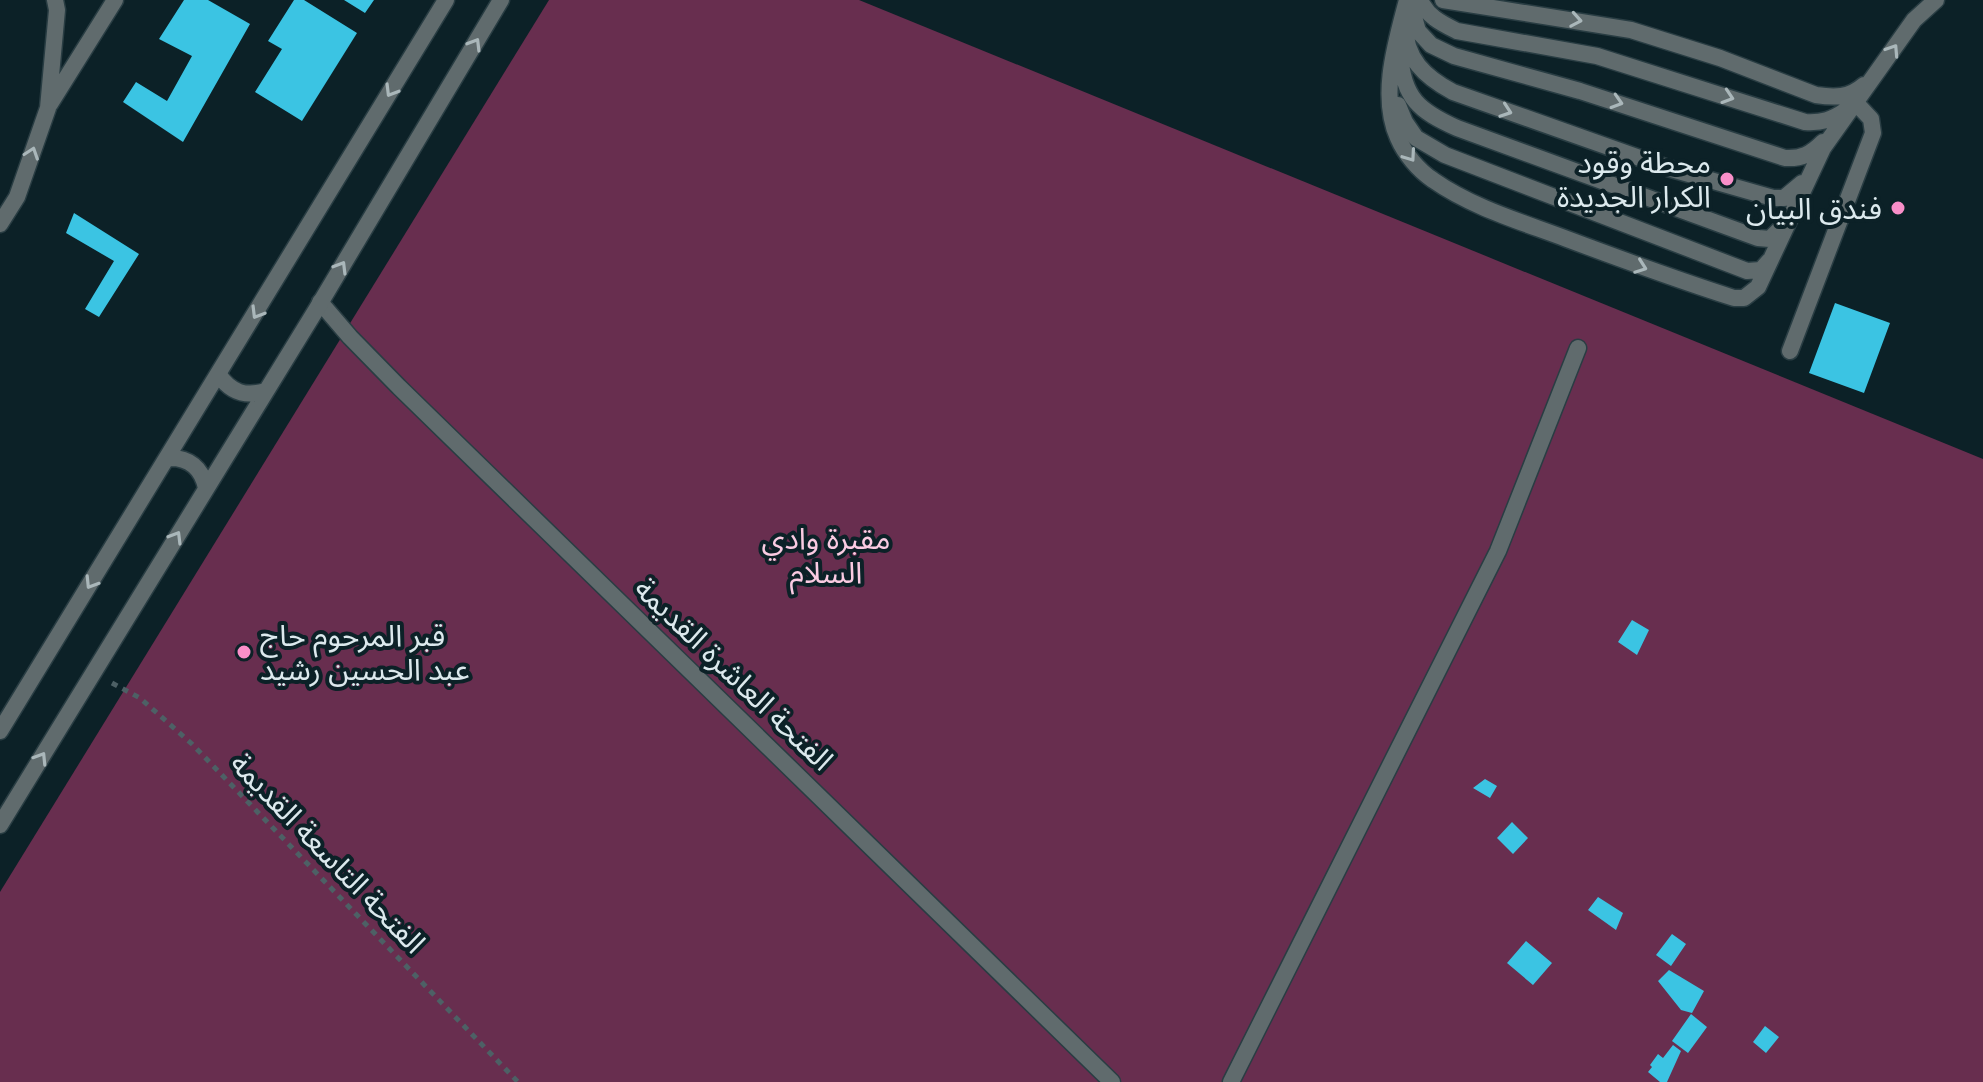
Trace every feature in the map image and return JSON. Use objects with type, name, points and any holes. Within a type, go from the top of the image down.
[{"type":"street","points":[[48,108],[57,10],[55,0]]},
{"type":"street","points":[[0,224],[17,197],[48,108],[115,0]]},
{"type":"street","points":[[0,731],[446,0]]},
{"type":"street","points":[[0,825],[501,0]]},
{"type":"street","points":[[1443,0],[1631,30],[1832,98],[1859,90],[1876,75]]},
{"type":"street","points":[[1410,2],[1418,31],[1431,45],[1454,56],[1593,95],[1785,158],[1797,159],[1808,155],[1838,125],[1914,20],[1936,0]]},
{"type":"street","points":[[1410,2],[1457,31],[1597,56],[1805,122],[1819,123],[1833,119],[1855,104]]},
{"type":"street","points":[[1410,2],[1399,32],[1390,100],[1397,137],[1412,162],[1431,179],[1510,219],[1641,268],[1734,298],[1744,298],[1758,287],[1813,168],[1838,125]]},
{"type":"street","points":[[1410,2],[1405,40],[1417,67],[1434,82],[1453,92],[1668,168],[1773,198],[1784,198],[1793,192],[1813,168]]},
{"type":"street","points":[[1399,32],[1406,90],[1419,107],[1431,116],[1654,202],[1763,240],[1777,234],[1789,219]]},
{"type":"street","points":[[1391,85],[1405,122],[1416,138],[1445,155],[1747,271],[1761,270],[1776,250]]},
{"type":"street","points":[[1790,351],[1873,133],[1871,119],[1855,104]]},
{"type":"street","name":"الفتحة العاشرة القديمة","points":[[320,302],[399,387],[1112,1082]]},
{"type":"street","points":[[1231,1082],[1498,551],[1578,348]]},
{"type":"street","points":[[219,375],[234,391],[256,394],[266,391]]},
{"type":"street","points":[[168,458],[177,457],[194,465],[206,488]]},
{"type":"path","name":"الفتحة التاسعة القديمة","points":[[93,672],[140,698],[192,744],[518,1082]]},
{"type":"green space","name":"مقبرة وادي السلام","points":[[549,0],[859,0],[1983,459],[1983,1082],[0,1082],[0,892]]},
{"type":"building","points":[[184,0],[208,0],[250,24],[183,142],[123,102],[136,82],[167,101],[192,56],[159,39]]},
{"type":"building","points":[[294,0],[304,0],[357,33],[302,121],[255,92],[282,49],[268,41]]},
{"type":"building","points":[[344,0],[374,0],[365,13]]},
{"type":"building","points":[[74,213],[139,254],[99,317],[85,309],[114,261],[66,233]]},
{"type":"building","points":[[1835,303],[1890,323],[1864,393],[1809,373]]},
{"type":"building","points":[[1632,620],[1649,630],[1637,655],[1618,642]]},
{"type":"building","points":[[1485,779],[1497,786],[1490,798],[1473,788]]},
{"type":"building","points":[[1512,822],[1528,838],[1513,854],[1497,838]]},
{"type":"building","points":[[1598,897],[1623,913],[1616,930],[1588,910]]},
{"type":"building","points":[[1672,934],[1686,944],[1671,966],[1656,955]]},
{"type":"building","points":[[1526,941],[1552,963],[1533,985],[1507,963]]},
{"type":"building","points":[[1669,970],[1704,991],[1692,1013],[1681,1010],[1658,981]]},
{"type":"building","points":[[1691,1014],[1707,1027],[1688,1053],[1672,1041]]},
{"type":"building","points":[[1765,1026],[1779,1037],[1766,1053],[1753,1042]]},
{"type":"building","points":[[1673,1045],[1681,1051],[1667,1082],[1660,1082],[1648,1072],[1652,1067],[1650,1065],[1658,1054],[1663,1058]]},
{"type":"place","name":"محطة وقود الكرار الجديدة","points":[[1727,179]]},
{"type":"place","name":"فندق البيان","points":[[1898,208]]},
{"type":"place","name":"قبر المرحوم حاج عبد الحسين رشيد","points":[[244,652]]}]
